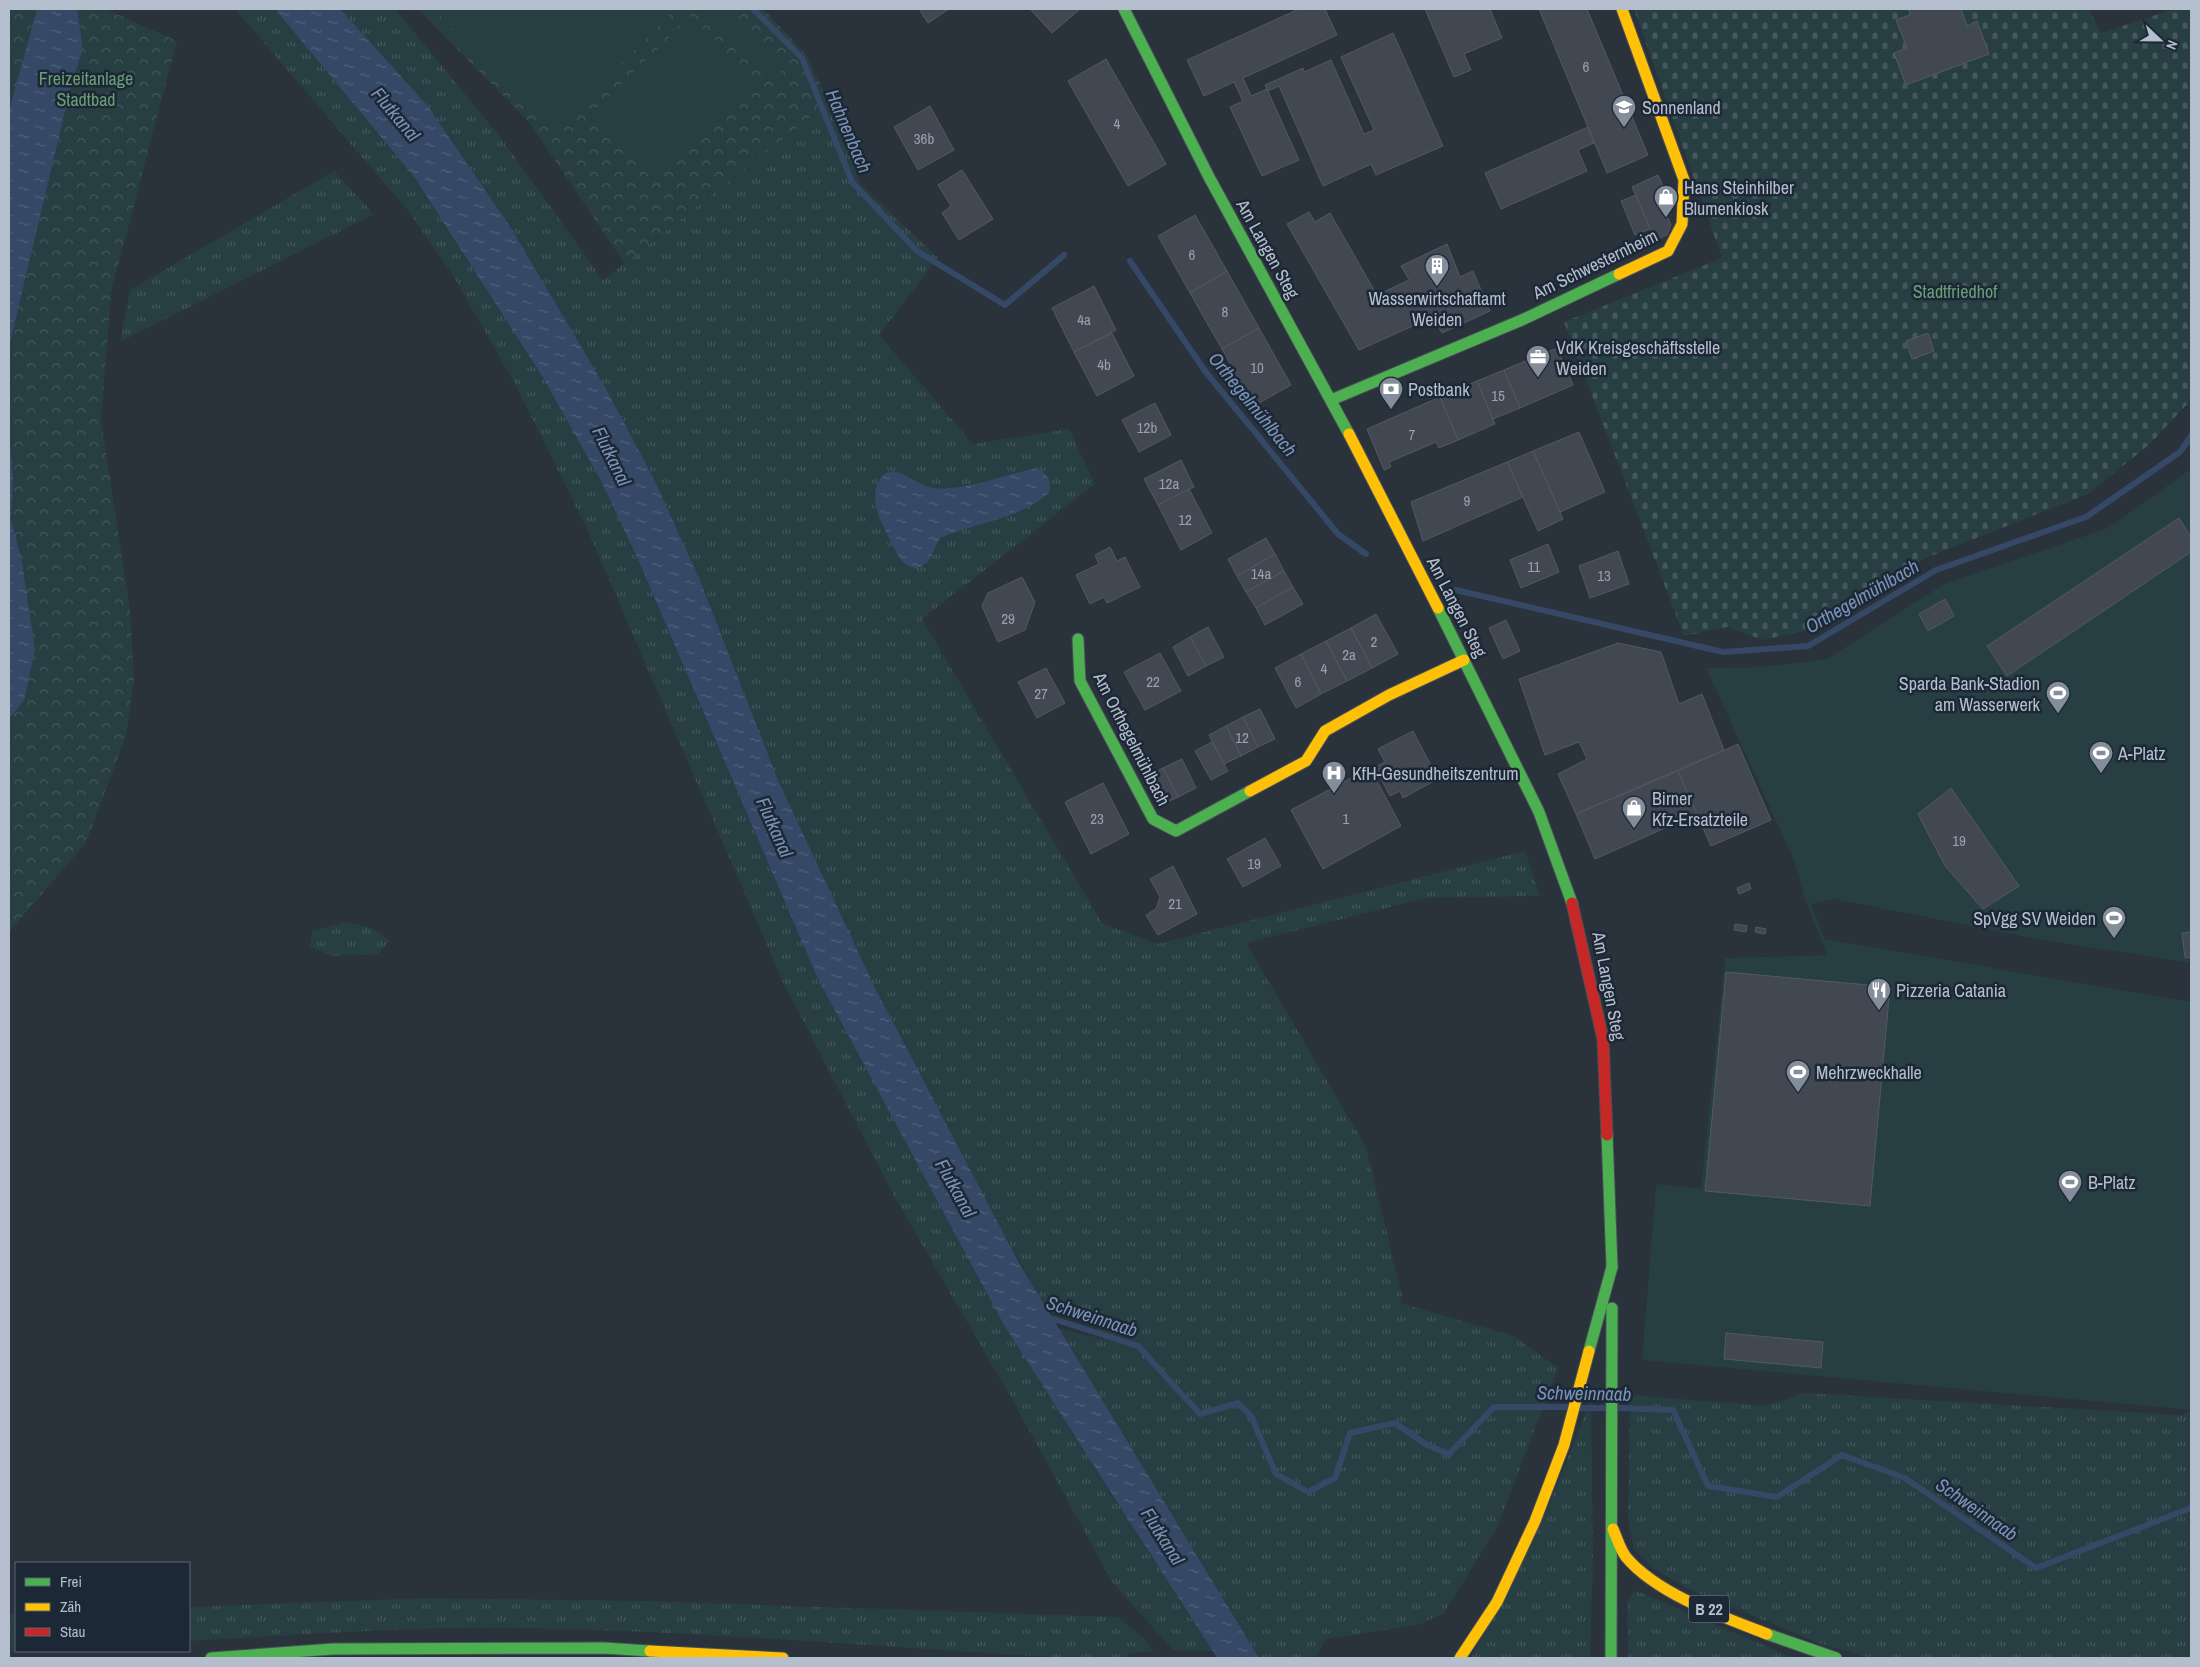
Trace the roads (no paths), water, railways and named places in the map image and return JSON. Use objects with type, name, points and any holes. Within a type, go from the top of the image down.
[{"type":"street","name":"Am Langen Steg","points":[[1124,9],[1209,177],[1331,400],[1464,660],[1539,812],[1578,919],[1603,1039],[1612,1267]]},
{"type":"street","name":"Am Schwesternheim","points":[[1331,400],[1524,319],[1668,251],[1682,224],[1684,180],[1622,9]]},
{"type":"street","name":"Am Orthegelmühlbach","points":[[1078,639],[1080,681],[1153,819],[1176,831],[1306,761],[1325,731],[1389,695],[1464,660]]},
{"type":"street","points":[[1460,1658],[1497,1602],[1534,1521],[1564,1445],[1612,1267]]},
{"type":"street","points":[[1611,1658],[1612,1267]]},
{"type":"street","name":"B 22","points":[[1611,1524],[1626,1558],[1650,1580],[1722,1616],[1836,1658]]},
{"type":"street","points":[[211,1658],[333,1649],[604,1648],[783,1658]]},
{"type":"water","points":[[37,9],[77,9],[83,49],[71,86],[9,347],[9,111]]},
{"type":"water","name":"Flutkanal","points":[[275,9],[340,9],[427,105],[511,228],[605,387],[655,481],[699,578],[778,780],[876,990],[1019,1263],[1259,1658],[1217,1658],[1004,1325],[818,979],[639,562],[600,479],[542,376],[415,178]]},
{"type":"water","points":[[9,434],[13,476],[11,519],[22,562],[35,650],[24,700],[9,719]]},
{"type":"water","points":[[1037,468],[1048,478],[1050,485],[1049,493],[1037,502],[1011,515],[940,538],[928,562],[916,569],[906,565],[899,557],[877,511],[876,489],[881,477],[887,473],[898,472],[932,488],[944,489],[971,485]]},
{"type":"waterway","name":"Hahnenbach","points":[[753,9],[802,58],[852,182],[917,251],[1005,305],[1064,255]]},
{"type":"waterway","name":"Orthegelmühlbach","points":[[1130,261],[1205,371],[1338,534],[1366,554]]},
{"type":"waterway","name":"Orthegelmühlbach","points":[[1456,590],[1723,652],[1808,646],[1936,570],[2086,517],[2180,452],[2191,436]]},
{"type":"waterway","name":"Schweinnaab","points":[[1044,1316],[1138,1346],[1200,1414],[1238,1403],[1251,1416],[1276,1474],[1308,1492],[1335,1478],[1350,1433],[1395,1423],[1427,1445],[1449,1454],[1494,1407],[1568,1407]]},
{"type":"waterway","name":"Schweinnaab","points":[[1580,1408],[1605,1408]]},
{"type":"waterway","name":"Schweinnaab","points":[[1618,1408],[1673,1410],[1708,1486],[1777,1497],[1842,1455],[1905,1478],[2036,1568],[2191,1508]]},
{"type":"place","name":"Sonnenland","points":[[1624,128]]},
{"type":"place","name":"Hans Steinhilber Blumenkiosk","points":[[1666,218]]},
{"type":"place","name":"Wasserwirtschaftamt Weiden","points":[[1437,287]]},
{"type":"place","name":"VdK Kreisgeschäftsstelle Weiden","points":[[1538,378]]},
{"type":"place","name":"Postbank","points":[[1391,410]]},
{"type":"place","name":"Sparda Bank-Stadion am Wasserwerk","points":[[2058,714]]},
{"type":"place","name":"A-Platz","points":[[2101,774]]},
{"type":"place","name":"KfH-Gesundheitszentrum","points":[[1334,794]]},
{"type":"place","name":"Birner Kfz-Ersatzteile","points":[[1634,829]]},
{"type":"place","name":"SpVgg SV Weiden","points":[[2114,939]]},
{"type":"place","name":"Pizzeria Catania","points":[[1879,1011]]},
{"type":"place","name":"Mehrzweckhalle","points":[[1798,1093]]},
{"type":"place","name":"B-Platz","points":[[2070,1203]]},
{"type":"park label","name":"Freizeitanlage Stadtbad","points":[[86,88]]},
{"type":"park label","name":"Stadtfriedhof","points":[[1955,291]]}]
